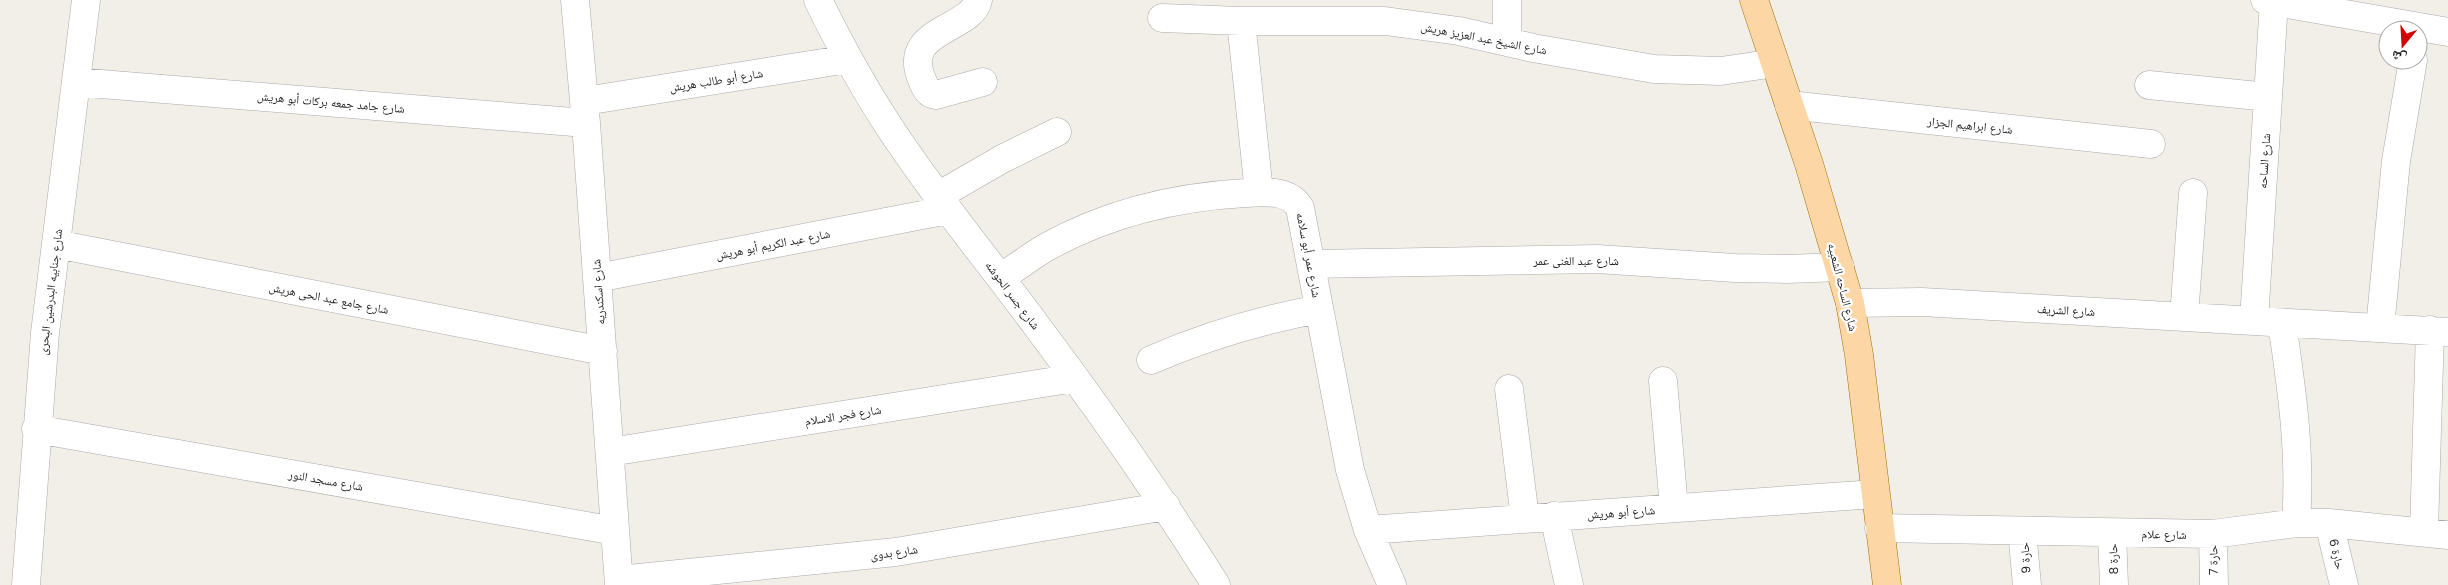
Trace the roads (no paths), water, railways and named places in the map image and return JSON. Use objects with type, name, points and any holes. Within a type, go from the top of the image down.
[{"type":"main road","name":"شارع الساحه الشعبيه","points":[[1754,0],[1789,105],[1850,303],[1859,355],[1886,585]]},
{"type":"street","name":"شارع جنابيه البدرشين البحرى","points":[[26,585],[36,429],[45,333],[86,0]]},
{"type":"street","name":"شارع اسكندريه","points":[[575,0],[585,112],[619,582]]},
{"type":"street","name":"شارع جسر الحوشه","points":[[818,0],[848,60],[892,131],[943,203],[1076,378],[1166,506],[1216,585]]},
{"type":"street","points":[[978,0],[974,10],[969,14],[937,32],[928,40],[922,50],[919,73],[927,91],[936,95],[983,82]]},
{"type":"street","points":[[1507,0],[1507,42]]},
{"type":"street","points":[[2270,1],[2378,23]]},
{"type":"street","name":"شارع الساحه","points":[[2254,321],[2268,97],[2270,1]]},
{"type":"street","name":"شارع الشيخ عبد العزيز هريش","points":[[1162,18],[1241,21],[1385,21],[1459,31],[1507,42],[1654,69],[1721,71],[1775,63]]},
{"type":"street","points":[[1241,21],[1259,192]]},
{"type":"street","points":[[2428,32],[2448,32]]},
{"type":"street","name":"شارع أبو طالب هريش","points":[[585,112],[848,60]]},
{"type":"street","points":[[2380,328],[2396,162],[2411,70]]},
{"type":"street","name":"شارع جامد جمعه بركات أبو هريش","points":[[76,82],[585,112]]},
{"type":"street","points":[[2149,85],[2268,97]]},
{"type":"street","name":"شارع ابراهيم الجزار","points":[[1789,105],[2151,144]]},
{"type":"street","name":"شارع عبد الكريم أبو هريش","points":[[597,278],[943,203],[1002,159],[1057,132]]},
{"type":"street","name":"شارع عمر أبو سلامه","points":[[1001,278],[1045,248],[1096,224],[1149,206],[1204,195],[1259,192],[1288,195],[1296,200],[1300,208],[1350,470],[1368,530],[1392,585]]},
{"type":"street","points":[[2184,317],[2193,193]]},
{"type":"street","name":"شارع جامع عبد الحى هريش","points":[[56,244],[603,351]]},
{"type":"street","name":"شارع عبد الغنى عمر","points":[[1311,264],[1597,259],[1735,268],[1840,267]]},
{"type":"street","name":"شارع الشريف","points":[[1850,303],[1922,302],[2439,331]]},
{"type":"street","points":[[1151,360],[1234,328],[1319,309]]},
{"type":"street","points":[[2282,323],[2296,423],[2299,485],[2296,523]]},
{"type":"street","points":[[2436,533],[2439,331]]},
{"type":"street","name":"شارع فجر الاسلام","points":[[610,452],[1076,378]]},
{"type":"street","points":[[1663,381],[1674,508]]},
{"type":"street","points":[[1509,389],[1525,518]]},
{"type":"street","name":"شارع مسجد النور","points":[[36,429],[615,531]]},
{"type":"street","name":"شارع أبو هريش","points":[[1368,530],[1875,494]]},
{"type":"street","name":"شارع بدوى","points":[[619,582],[896,552],[1166,506]]},
{"type":"street","points":[[1554,516],[1569,585]]},
{"type":"street","name":"شارع علام","points":[[1879,528],[2213,534],[2296,523],[2329,523],[2436,533]]},
{"type":"street","name":"حارة 6","points":[[2329,523],[2344,585]]},
{"type":"street","name":"حارة 9","points":[[2022,531],[2027,585]]},
{"type":"street","name":"حارة 8","points":[[2112,533],[2114,585]]},
{"type":"street","name":"حارة 7","points":[[2213,534],[2214,585]]}]
